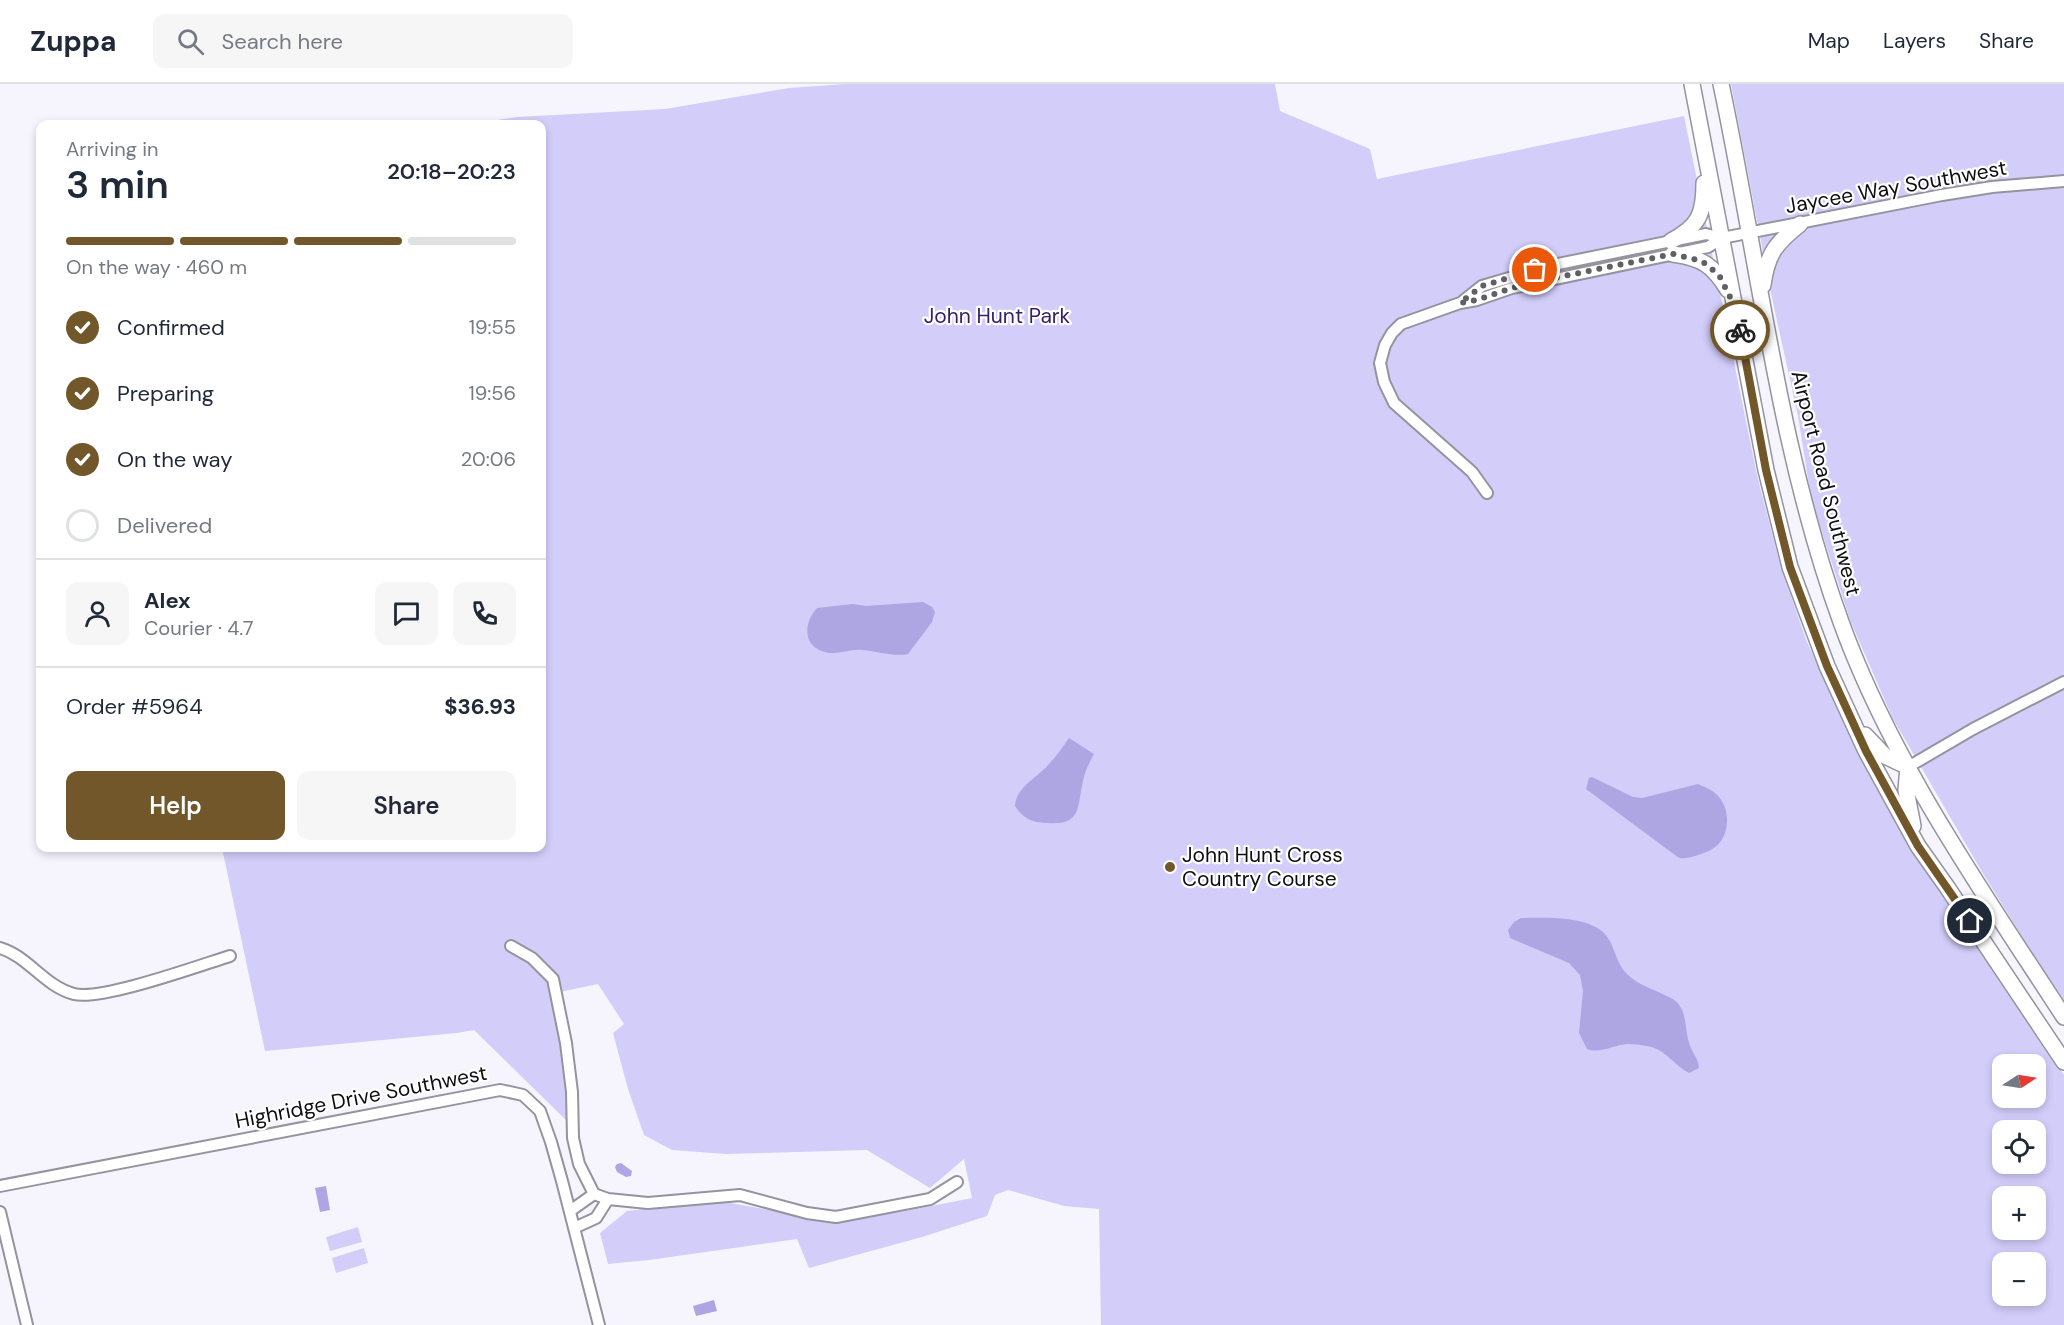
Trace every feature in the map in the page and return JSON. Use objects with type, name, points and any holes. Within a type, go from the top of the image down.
[{"type":"street","name":"Airport Road Southwest","points":[[1692,84],[1705,159],[1762,303],[1792,452],[1820,561],[1859,669],[1908,767],[1954,847],[2064,1017]]},
{"type":"street","name":"Airport Road Southwest","points":[[1721,84],[1735,236],[1736,309],[1766,470],[1790,567],[1827,666],[1866,751],[1918,846],[2064,1062]]},
{"type":"street","points":[[1705,159],[1704,202],[1701,215],[1672,247],[1708,265],[1719,275],[1736,309]]},
{"type":"street","name":"Jaycee Way Southwest","points":[[1487,493],[1472,472],[1394,403],[1384,382],[1380,363],[1384,345],[1401,324],[1460,303],[1672,247],[1706,234],[1735,236],[1942,195],[1992,187],[2064,181]]},
{"type":"street","points":[[1762,303],[1766,262],[1775,247],[1800,224]]},
{"type":"street","points":[[1908,767],[1973,729],[2064,682]]},
{"type":"street","points":[[1852,720],[1885,756],[1908,767]]},
{"type":"street","points":[[1908,767],[1906,790],[1918,846]]},
{"type":"street","points":[[511,946],[532,958],[553,979],[566,1043],[572,1092],[573,1138],[579,1164],[594,1194],[608,1199],[648,1203],[740,1195],[807,1213],[836,1217],[930,1199],[957,1182]]},
{"type":"street","points":[[0,948],[21,958],[42,979],[74,995],[105,994],[230,956]]},
{"type":"street","name":"Highridge Drive Southwest","points":[[0,1186],[500,1090],[523,1095],[540,1111],[551,1142],[599,1325]]},
{"type":"street","points":[[570,1211],[594,1194]]},
{"type":"street","points":[[574,1228],[596,1218],[608,1199]]},
{"type":"street","points":[[0,1212],[27,1325]]},
{"type":"green space","name":"John Hunt Cross Country Course","points":[[845,84],[1275,84],[1280,111],[1370,149],[1377,179],[1684,116],[1757,475],[1781,568],[1807,642],[1870,776],[1948,901],[2064,1075],[2064,1325],[1101,1325],[1099,1209],[1064,1206],[1008,1190],[995,1195],[987,1216],[922,1237],[809,1268],[797,1239],[608,1264],[600,1233],[627,1211],[725,1202],[803,1216],[842,1217],[901,1212],[972,1198],[964,1159],[930,1188],[867,1150],[726,1154],[672,1150],[644,1135],[628,1089],[613,1033],[624,1024],[598,984],[555,993],[567,1121],[474,1030],[265,1051],[223,852],[546,852],[546,120],[498,120],[665,109],[789,88]]},
{"type":"green space","points":[[1731,84],[2064,84],[2064,1004],[1982,872],[1892,717],[1850,620],[1811,498],[1798,416],[1770,289]]},
{"type":"green space","points":[[358,1227],[362,1242],[330,1251],[326,1237]]},
{"type":"green space","points":[[364,1248],[368,1263],[336,1273],[332,1258]]},
{"type":"shaded area","points":[[923,602],[932,607],[935,612],[932,622],[908,654],[858,650],[829,653],[814,647],[808,635],[809,622],[817,608],[853,604],[866,606]]},
{"type":"shaded area","points":[[1069,738],[1094,754],[1085,774],[1076,813],[1067,821],[1058,823],[1032,821],[1015,806],[1016,799],[1023,788],[1051,762]]},
{"type":"shaded area","points":[[1592,777],[1633,797],[1642,798],[1698,784],[1703,786],[1716,794],[1725,808],[1727,822],[1724,836],[1709,851],[1679,858],[1586,789],[1589,778]]},
{"type":"shaded area","points":[[1521,918],[1568,919],[1592,925],[1601,931],[1608,938],[1627,974],[1642,985],[1671,998],[1680,1007],[1689,1043],[1699,1068],[1689,1073],[1662,1052],[1645,1046],[1627,1044],[1602,1050],[1587,1049],[1579,1033],[1583,991],[1580,975],[1569,963],[1510,938],[1508,930],[1514,922]]},
{"type":"shaded area","points":[[621,1163],[632,1171],[631,1176],[626,1177],[617,1172],[615,1167]]},
{"type":"shaded area","points":[[326,1186],[330,1210],[320,1212],[315,1188]]},
{"type":"shaded area","points":[[714,1300],[717,1311],[696,1316],[693,1306]]},
{"type":"way so far","points":[[1535,270],[1482,286],[1460,303],[1549,279],[1673,254],[1690,256],[1702,261],[1719,275],[1736,309],[1740,330]]},
{"type":"place","name":"John Hunt Cross Country Course","points":[[1170,867]]},
{"type":"route","points":[[1740,330],[1766,470],[1790,567],[1827,666],[1866,751],[1918,846],[1970,921]]},
{"type":"park label","name":"John Hunt Park","points":[[997,316]]}]
